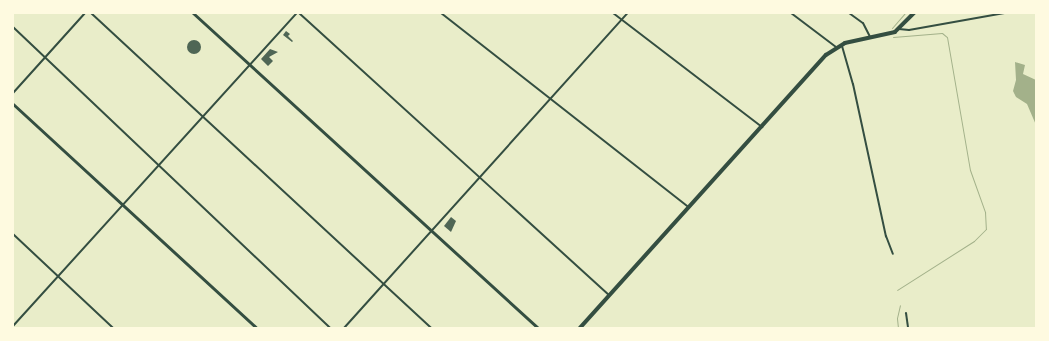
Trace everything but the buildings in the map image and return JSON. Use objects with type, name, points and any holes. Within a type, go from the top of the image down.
[{"type":"main road","points":[[580,328],[836,47],[899,29],[914,13]]},
{"type":"street","points":[[13,93],[85,13]]},
{"type":"street","points":[[91,13],[431,328]]},
{"type":"street","points":[[193,13],[538,328]]},
{"type":"street","points":[[13,326],[202,115],[298,13],[609,296]]},
{"type":"street","points":[[441,13],[689,208]]},
{"type":"street","points":[[613,13],[762,127]]},
{"type":"street","points":[[344,328],[552,100],[628,13]]},
{"type":"street","points":[[791,13],[836,47]]},
{"type":"street","points":[[849,13],[863,23],[870,37]]},
{"type":"street","points":[[899,29],[909,30],[1004,13]]},
{"type":"street","points":[[13,27],[330,328]]},
{"type":"street","points":[[842,45],[853,84],[886,236],[893,254]]},
{"type":"street","points":[[13,104],[257,328]]},
{"type":"street","points":[[13,234],[113,328]]},
{"type":"street","points":[[906,313],[908,328]]},
{"type":"shaded area","points":[[1015,62],[1025,65],[1023,74],[1036,80],[1036,125],[1027,104],[1016,97],[1013,91],[1016,80]]},
{"type":"waterway","points":[[892,28],[905,13]]},
{"type":"waterway","points":[[893,37],[942,33],[947,37],[970,170],[985,212],[986,229],[974,241],[897,290]]},
{"type":"waterway","points":[[898,328],[897,318],[900,305]]}]
